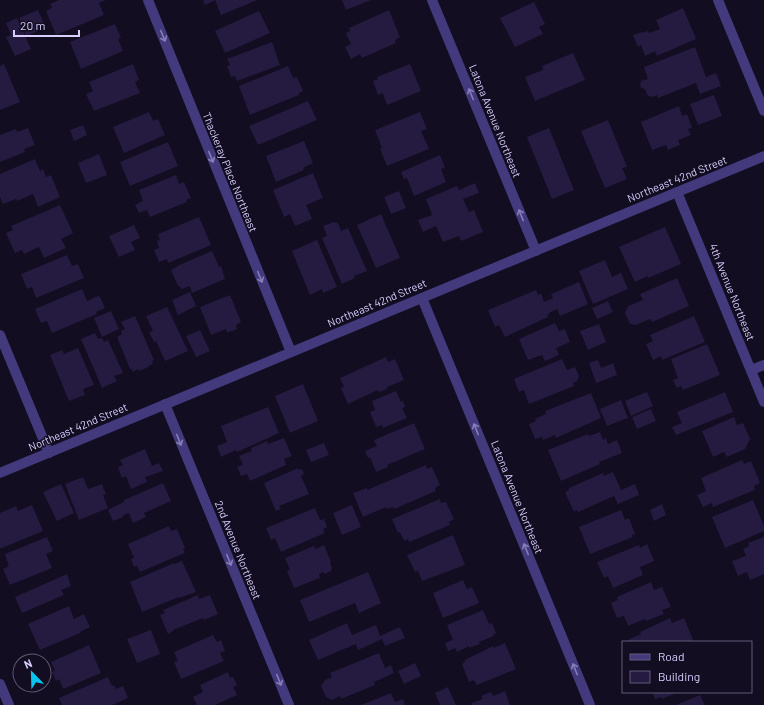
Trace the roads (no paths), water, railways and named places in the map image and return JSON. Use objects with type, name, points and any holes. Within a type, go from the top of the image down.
[{"type":"street","name":"Thackeray Place Northeast","points":[[148,0],[291,352]]},
{"type":"street","name":"Latona Avenue Northeast","points":[[432,0],[536,251]]},
{"type":"street","points":[[718,0],[764,111]]},
{"type":"street","name":"Northeast 42nd Street","points":[[0,473],[764,156]]},
{"type":"street","name":"4th Avenue Northeast","points":[[677,192],[764,402]]},
{"type":"street","name":"Latona Avenue Northeast","points":[[422,298],[590,705]]},
{"type":"street","points":[[0,335],[49,452]]},
{"type":"street","points":[[751,370],[764,365]]},
{"type":"street","name":"2nd Avenue Northeast","points":[[165,404],[289,705]]},
{"type":"street","points":[[0,684],[9,705]]}]
